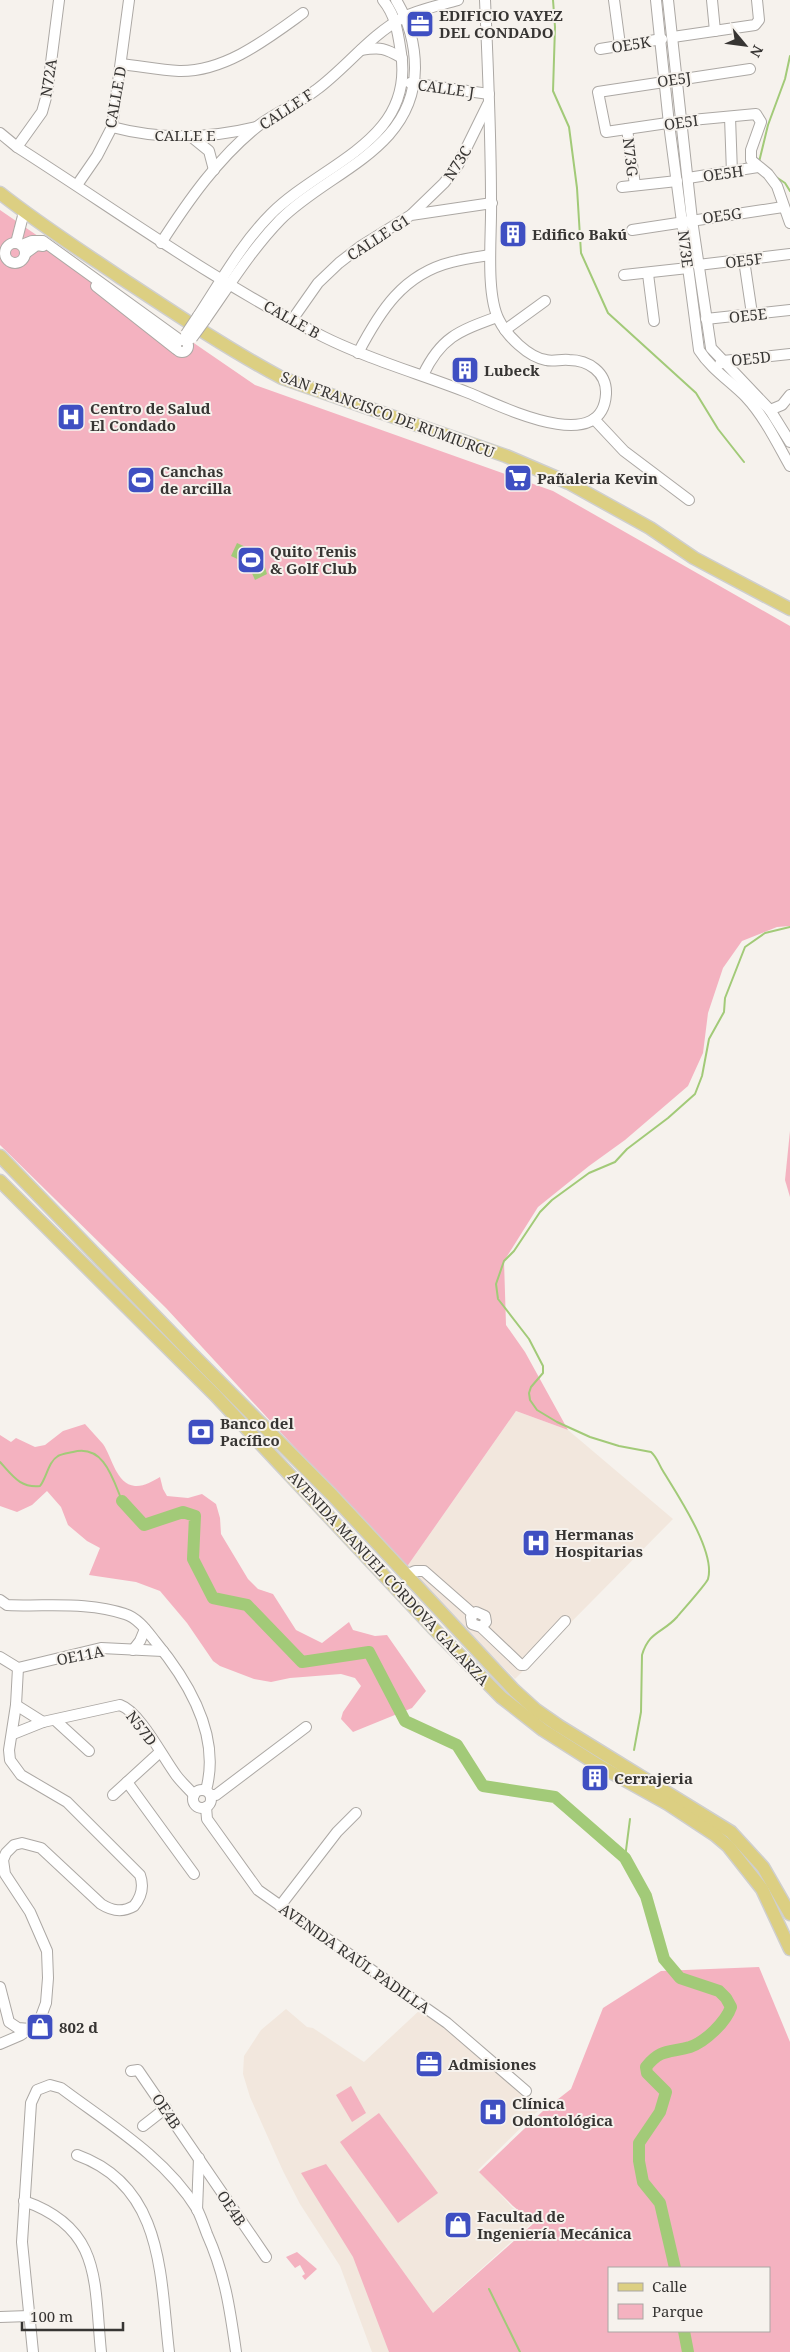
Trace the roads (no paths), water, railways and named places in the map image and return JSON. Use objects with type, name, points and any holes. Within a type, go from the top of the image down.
[{"type":"main road","name":"SAN FRANCISCO DE RUMIURCU","points":[[0,193],[27,214],[224,345],[282,378],[506,456],[569,483],[650,528],[694,558],[790,609]]},
{"type":"main road","name":"AVENIDA MANUEL CÓRDOVA GALARZA","points":[[0,1156],[126,1286],[185,1357],[252,1432],[392,1584],[501,1697],[543,1730],[622,1771],[670,1800],[731,1832],[763,1867],[789,1906]]},
{"type":"main road","name":"AVENIDA MANUEL CÓRDOVA GALARZA","points":[[0,1181],[116,1296],[185,1357],[332,1495],[514,1690],[536,1710],[603,1754],[622,1771]]},
{"type":"main road","points":[[116,1296],[126,1286]]},
{"type":"main road","points":[[392,1584],[406,1575]]},
{"type":"main road","name":"AVENIDA MANUEL CÓRDOVA GALARZA","points":[[670,1800],[728,1846],[762,1889],[790,1949]]},
{"type":"street","name":"N72A","points":[[17,147],[42,112],[47,94],[59,0]]},
{"type":"street","name":"CALLE D","points":[[77,186],[97,156],[112,128],[129,0]]},
{"type":"street","points":[[27,214],[21,246],[32,241],[43,241],[131,309],[184,341],[226,282],[252,235],[296,191],[367,143],[382,128],[391,114],[404,82],[396,22],[383,0]]},
{"type":"street","points":[[226,282],[280,220],[303,199],[379,147],[401,119],[415,84],[415,57],[406,16],[396,0]]},
{"type":"street","name":"CALLE F","points":[[162,243],[182,211],[214,170],[258,126],[316,90],[360,50],[396,22],[406,16],[458,0]]},
{"type":"street","points":[[485,0],[492,203],[490,255],[492,289],[497,317],[505,330],[527,352],[545,360],[571,360],[590,364],[599,372],[604,380],[605,398],[594,419],[624,451],[688,500]]},
{"type":"street","points":[[614,0],[620,45]]},
{"type":"street","name":"N73E","points":[[656,0],[667,38]]},
{"type":"street","name":"N73E","points":[[668,0],[667,38],[671,79],[681,121],[688,178],[687,221]]},
{"type":"street","points":[[712,0],[715,31]]},
{"type":"street","name":"OE5K","points":[[600,49],[755,25],[759,20],[757,0]]},
{"type":"street","points":[[121,64],[180,71],[212,67],[258,45],[303,13]]},
{"type":"street","points":[[360,50],[379,47],[386,48],[402,58]]},
{"type":"street","name":"OE5J","points":[[598,92],[671,79],[750,69]]},
{"type":"street","name":"N73E","points":[[671,79],[669,124],[677,181],[687,221],[693,266],[699,350],[706,362],[747,398],[766,424],[790,466]]},
{"type":"street","name":"CALLE J","points":[[404,82],[489,97]]},
{"type":"street","name":"N73G","points":[[598,92],[606,132]]},
{"type":"street","name":"N73C","points":[[411,215],[434,193],[458,165],[489,97]]},
{"type":"street","name":"OE5I","points":[[606,132],[681,121],[756,114],[760,122],[750,157],[758,167]]},
{"type":"street","points":[[730,117],[732,173]]},
{"type":"street","name":"CALLE E","points":[[112,128],[134,133],[194,138],[226,135],[258,126]]},
{"type":"street","name":"N73G","points":[[627,129],[635,185]]},
{"type":"street","name":"CALLE B","points":[[0,133],[17,147],[162,243],[292,320],[358,353],[423,375],[530,417],[566,425],[583,425],[594,419]]},
{"type":"street","points":[[194,138],[209,151],[214,170]]},
{"type":"street","points":[[758,167],[768,174],[777,186],[790,223]]},
{"type":"street","name":"OE5H","points":[[688,178],[732,173],[758,167]]},
{"type":"street","points":[[622,187],[677,181]]},
{"type":"street","points":[[434,193],[442,209]]},
{"type":"street","name":"CALLE G1","points":[[292,320],[318,284],[339,263],[361,246],[411,215],[492,203]]},
{"type":"street","name":"OE5G","points":[[632,230],[783,207]]},
{"type":"street","name":"OE5F","points":[[624,275],[648,274],[693,266],[790,254]]},
{"type":"street","points":[[358,353],[378,316],[389,301],[402,289],[425,273],[451,262],[490,255]]},
{"type":"street","points":[[744,260],[752,314]]},
{"type":"street","name":"N73E","points":[[693,266],[711,348],[770,410],[790,442]]},
{"type":"street","points":[[648,274],[654,321]]},
{"type":"street","points":[[505,330],[545,301]]},
{"type":"street","name":"OE5E","points":[[706,319],[790,310]]},
{"type":"street","points":[[423,375],[433,354],[448,340],[466,329],[497,317]]},
{"type":"street","name":"OE5D","points":[[715,370],[723,361],[790,354]]},
{"type":"street","points":[[770,410],[782,405],[790,395]]},
{"type":"street","points":[[406,1575],[415,1571],[424,1571],[473,1614],[479,1612],[485,1616],[486,1622],[481,1627],[521,1665],[528,1662],[565,1621]]},
{"type":"street","points":[[0,1600],[7,1605],[65,1605],[126,1614],[145,1629],[188,1687],[204,1726],[210,1760],[209,1793],[211,1802],[206,1807],[196,1805],[194,1795],[199,1790],[209,1793],[216,1795],[306,1726]]},
{"type":"street","points":[[133,1650],[140,1641],[145,1629]]},
{"type":"street","name":"OE11A","points":[[18,1668],[101,1648],[163,1651]]},
{"type":"street","points":[[0,1657],[18,1668],[16,1705],[9,1750],[10,1760],[20,1775],[67,1802],[140,1874],[143,1882],[142,1890],[134,1906],[120,1911],[110,1909],[101,1904],[41,1848],[22,1843],[14,1845],[6,1853],[3,1860],[5,1874],[30,1912],[47,1951],[46,2003],[39,2022],[30,2029],[0,2044]]},
{"type":"street","points":[[16,1705],[43,1722]]},
{"type":"street","name":"N57D","points":[[12,1734],[43,1722],[120,1705],[128,1708],[138,1719],[176,1775],[194,1795]]},
{"type":"street","points":[[56,1720],[89,1751]]},
{"type":"street","points":[[113,1795],[160,1752]]},
{"type":"street","points":[[127,1782],[194,1874]]},
{"type":"street","name":"AVENIDA RAÚL PADILLA","points":[[206,1807],[207,1819],[258,1890],[440,2017],[526,2091]]},
{"type":"street","points":[[280,1906],[337,1832],[356,1813]]},
{"type":"street","points":[[0,1987],[9,2022],[18,2028],[30,2029]]},
{"type":"street","name":"OE4B","points":[[131,2071],[138,2070],[166,2108],[266,2257]]},
{"type":"street","points":[[33,2352],[22,2242],[32,2097],[40,2088],[54,2085],[61,2088],[142,2148],[164,2169],[197,2210],[218,2257],[224,2278],[236,2352]]},
{"type":"street","points":[[142,2126],[166,2108]]},
{"type":"street","points":[[77,2155],[90,2159],[122,2180],[143,2211],[150,2227],[158,2258],[169,2352]]},
{"type":"street","points":[[197,2210],[199,2158]]},
{"type":"street","points":[[24,2201],[40,2206],[62,2218],[85,2249],[93,2273],[101,2352]]},
{"type":"street","points":[[0,2317],[29,2316]]},
{"type":"waterway","points":[[553,0],[555,27],[553,91],[569,127],[577,188],[581,253],[608,313],[696,393],[718,429],[744,462]]},
{"type":"waterway","points":[[759,162],[768,125],[785,79],[790,56]]},
{"type":"waterway","points":[[776,177],[785,183],[790,191]]},
{"type":"waterway","points":[[634,1750],[641,1712],[642,1655],[648,1641],[672,1622],[707,1582],[709,1568],[706,1554],[686,1508],[651,1452],[619,1446],[590,1437],[557,1422],[537,1410],[530,1400],[529,1393],[531,1387],[543,1373],[543,1366],[529,1339],[498,1299],[496,1284],[504,1261],[514,1251],[540,1212],[552,1200],[589,1173],[615,1162],[627,1149],[668,1118],[695,1094],[702,1076],[709,1039],[724,1012],[725,998],[745,947],[765,933],[790,927]]},
{"type":"waterway","points":[[0,1462],[17,1480],[27,1485],[40,1486],[52,1462],[58,1456],[84,1451],[92,1453],[106,1465],[122,1501]]},
{"type":"waterway","points":[[122,1501],[144,1525],[183,1512],[195,1516],[193,1559],[213,1598],[247,1605],[302,1662],[369,1652],[405,1721],[457,1745],[483,1786],[555,1797],[625,1858],[646,1896],[664,1959],[680,1978],[719,1991],[731,2007],[720,2025],[702,2041],[690,2047],[661,2054],[646,2067],[647,2073],[666,2092],[660,2112],[639,2143],[639,2161],[643,2182],[660,2203],[675,2267]]},
{"type":"waterway","points":[[625,1858],[630,1819]]},
{"type":"waterway","points":[[489,2289],[520,2352]]},
{"type":"waterway","points":[[684,2332],[688,2352]]},
{"type":"place","name":"EDIFICIO VAYEZ DEL CONDADO","points":[[420,24]]},
{"type":"place","name":"Edifico Bakú","points":[[513,234]]},
{"type":"place","name":"Lubeck","points":[[465,370]]},
{"type":"place","name":"Centro de Salud El Condado","points":[[71,417]]},
{"type":"place","name":"Pañaleria Kevin","points":[[518,478]]},
{"type":"place","name":"Canchas de arcilla","points":[[141,480]]},
{"type":"place","name":"Quito Tenis & Golf Club","points":[[251,560]]},
{"type":"place","name":"Banco del Pacífico","points":[[201,1432]]},
{"type":"place","name":"Hermanas Hospitarias","points":[[536,1543]]},
{"type":"place","name":"Cerrajeria","points":[[595,1778]]},
{"type":"place","name":"802 d","points":[[40,2027]]},
{"type":"place","name":"Admisiones","points":[[429,2064]]},
{"type":"place","name":"Clínica Odontológica","points":[[493,2112]]},
{"type":"place","name":"Facultad de Ingeniería Mecánica","points":[[458,2225]]}]
